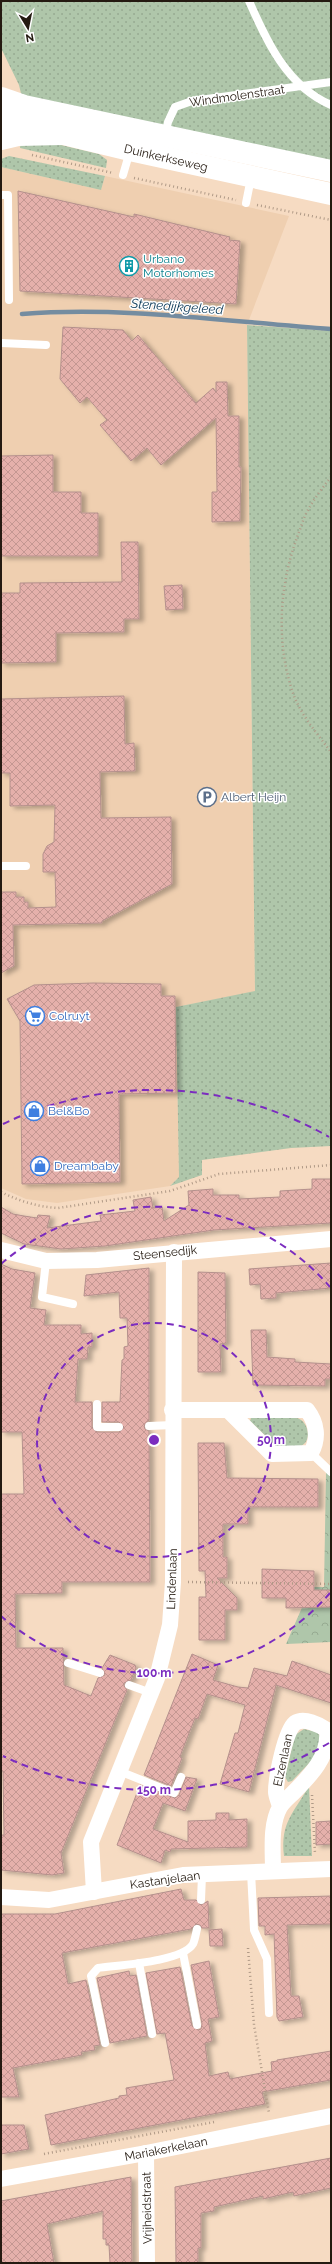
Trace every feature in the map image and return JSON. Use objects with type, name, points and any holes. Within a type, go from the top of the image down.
[{"type":"main road","name":"Duinkerkseweg","points":[[1,98],[24,106],[164,137],[331,171]]},
{"type":"main road","name":"Duinkerkseweg","points":[[1,119],[130,150],[331,194]]},
{"type":"main road","points":[[1,139],[18,135],[62,134]]},
{"type":"street","name":"Steensedijk","points":[[1,1250],[46,1261],[97,1260],[331,1239]]},
{"type":"street","name":"Lindenlaan","points":[[94,1892],[91,1842],[151,1693],[170,1625],[174,1582],[172,1418],[174,1252]]},
{"type":"street","points":[[172,1418],[229,1411],[307,1410],[315,1420],[316,1443],[311,1453],[272,1454],[229,1411]]},
{"type":"street","name":"Elzenlaan","points":[[273,1871],[274,1829],[280,1807],[311,1774],[324,1754],[328,1738],[327,1730],[320,1725],[305,1721],[296,1722],[289,1730],[278,1772],[276,1792],[280,1807]]},
{"type":"street","name":"Kastanjelaan","points":[[1,1897],[49,1900],[183,1875],[323,1870]]},
{"type":"street","name":"Mariakerkelaan","points":[[1,2179],[146,2153],[331,2116]]},
{"type":"street","name":"Vrijheidstraat","points":[[146,2153],[148,2263]]},
{"type":"lane","points":[[249,1],[266,41],[284,67],[301,87],[316,99],[331,105]]},
{"type":"lane","name":"Windmolenstraat","points":[[164,137],[168,122],[175,106],[192,101],[331,82]]},
{"type":"lane","points":[[123,175],[130,150]]},
{"type":"lane","points":[[246,202],[251,177]]},
{"type":"lane","points":[[1,195],[8,195],[9,300]]},
{"type":"lane","points":[[1,343],[46,345]]},
{"type":"lane","points":[[1,866],[26,866]]},
{"type":"lane","points":[[46,1261],[42,1297],[73,1304]]},
{"type":"lane","points":[[97,1404],[98,1427],[119,1427]]},
{"type":"lane","points":[[149,1426],[172,1418]]},
{"type":"lane","points":[[311,1453],[331,1472]]},
{"type":"lane","points":[[68,1663],[100,1673]]},
{"type":"lane","points":[[129,1685],[151,1693]]},
{"type":"lane","points":[[119,1771],[174,1793],[181,1777]]},
{"type":"lane","points":[[251,1872],[254,1930],[267,1959],[269,2013]]},
{"type":"lane","points":[[201,1900],[202,1875]]},
{"type":"lane","points":[[105,2043],[91,1976],[98,1968],[139,1963],[183,1953],[193,1944],[197,1928]]},
{"type":"lane","points":[[183,1953],[197,2025]]},
{"type":"lane","points":[[139,1963],[152,2034]]},
{"type":"path","points":[[30,154],[331,220]]},
{"type":"path","points":[[331,477],[308,510],[293,548],[284,589],[282,625],[284,663],[295,698],[315,732],[331,752]]},
{"type":"path","points":[[1,1192],[13,1198],[42,1207],[58,1208],[170,1191],[219,1174],[331,1166]]},
{"type":"path","points":[[174,1582],[331,1584]]},
{"type":"path","points":[[311,1774],[323,1870]]},
{"type":"path","points":[[262,2113],[277,2110]]},
{"type":"path","points":[[41,2154],[217,2121]]},
{"type":"shaded area","points":[[1,167],[101,190],[105,176],[289,216],[247,325],[255,992],[176,1007],[179,1177],[170,1186],[57,1203],[26,1199],[1,1188]]},
{"type":"green space","points":[[1,1],[331,1],[331,171],[24,106],[19,85],[1,48]]},
{"type":"green space","points":[[40,140],[99,154],[107,160],[106,168],[20,148],[21,141]]},
{"type":"green space","points":[[9,156],[105,176],[101,190],[1,167],[1,159]]},
{"type":"green space","points":[[247,325],[331,331],[331,1146],[291,1148],[202,1160],[202,1175],[170,1186],[179,1177],[176,1007],[255,991]]},
{"type":"green space","points":[[251,1418],[297,1418],[304,1423],[308,1431],[307,1440],[298,1447],[276,1446],[250,1421]]},
{"type":"green space","points":[[326,1473],[331,1474],[331,1642],[286,1644],[311,1587],[324,1587]]},
{"type":"green space","points":[[304,1729],[317,1732],[320,1736],[317,1755],[292,1781],[288,1782],[285,1777],[295,1735]]},
{"type":"green space","points":[[309,1786],[312,1856],[284,1856],[283,1844],[286,1826],[293,1811]]},
{"type":"building","name":"Urbano Motorhomes","points":[[18,191],[134,217],[134,214],[230,237],[229,240],[240,241],[236,304],[20,291]]},
{"type":"building","points":[[63,327],[123,330],[132,341],[138,335],[196,403],[213,388],[216,392],[216,382],[227,382],[228,416],[239,416],[239,467],[241,467],[240,521],[212,522],[212,492],[217,492],[216,418],[161,465],[147,448],[131,461],[100,425],[107,420],[87,397],[80,403],[60,379]]},
{"type":"building","points":[[53,455],[53,492],[81,492],[81,513],[98,513],[98,556],[1,556],[1,456]]},
{"type":"building","points":[[121,542],[138,542],[139,619],[124,619],[124,632],[56,633],[56,662],[1,663],[1,593],[20,593],[20,583],[122,582]]},
{"type":"building","points":[[182,585],[183,609],[166,610],[164,586]]},
{"type":"building","points":[[124,696],[125,744],[134,743],[135,771],[100,772],[101,818],[171,817],[172,884],[102,921],[102,923],[13,925],[14,966],[1,973],[1,892],[16,892],[16,897],[24,897],[24,902],[28,902],[28,908],[56,907],[55,872],[43,872],[43,854],[47,846],[54,842],[55,805],[10,806],[10,773],[1,773],[1,699]]},
{"type":"building","points":[[93,983],[161,984],[161,996],[175,996],[176,1093],[119,1094],[120,1182],[22,1184],[20,1021],[7,999],[34,985]]},
{"type":"building","points":[[312,1179],[331,1179],[331,1223],[214,1230],[105,1246],[61,1249],[24,1244],[1,1233],[1,1207],[13,1214],[37,1218],[38,1215],[50,1216],[47,1228],[101,1221],[100,1215],[135,1211],[133,1200],[151,1197],[153,1208],[162,1207],[164,1221],[189,1205],[188,1191],[213,1189],[213,1195],[239,1195],[239,1199],[280,1197],[280,1191],[312,1189]]},
{"type":"building","points":[[331,1263],[331,1288],[276,1293],[276,1298],[261,1299],[260,1284],[250,1285],[249,1269]]},
{"type":"building","points":[[1,1264],[12,1269],[35,1273],[30,1308],[46,1310],[44,1325],[81,1325],[81,1334],[92,1333],[92,1347],[88,1347],[87,1359],[78,1359],[75,1402],[92,1402],[92,1427],[97,1432],[119,1432],[124,1427],[119,1422],[102,1422],[102,1402],[120,1402],[122,1360],[124,1359],[124,1347],[128,1346],[127,1318],[120,1318],[119,1292],[84,1296],[86,1275],[149,1268],[149,1420],[144,1426],[145,1429],[149,1431],[150,1582],[62,1582],[62,1593],[15,1594],[16,1648],[63,1648],[64,1685],[91,1696],[98,1678],[105,1675],[102,1668],[110,1655],[135,1665],[136,1668],[131,1680],[124,1683],[127,1690],[61,1853],[64,1873],[52,1875],[1,1870],[1,1835],[4,1835],[3,1771],[1,1771],[1,1494],[24,1494],[22,1432],[1,1432]]},
{"type":"building","points":[[198,1272],[225,1273],[226,1343],[220,1344],[221,1372],[198,1372]]},
{"type":"building","points":[[251,1330],[266,1330],[267,1357],[295,1359],[295,1362],[331,1364],[331,1379],[325,1379],[325,1386],[253,1385]]},
{"type":"building","points":[[198,1443],[224,1443],[227,1478],[318,1479],[318,1507],[248,1507],[248,1524],[223,1524],[223,1557],[227,1557],[227,1578],[217,1578],[237,1598],[237,1610],[225,1610],[225,1640],[199,1640],[199,1597],[206,1597],[205,1571],[199,1571]]},
{"type":"building","points":[[262,1569],[314,1571],[314,1590],[331,1590],[331,1607],[286,1608],[286,1598],[262,1598]]},
{"type":"building","points":[[192,1654],[218,1665],[213,1680],[238,1687],[248,1688],[254,1668],[287,1676],[292,1661],[331,1675],[331,1703],[276,1685],[249,1792],[220,1784],[235,1733],[238,1733],[245,1705],[207,1694],[198,1719],[195,1718],[182,1751],[180,1757],[182,1758],[171,1786],[144,1775]]},
{"type":"building","points":[[186,1777],[197,1779],[185,1811],[163,1803],[153,1829],[188,1842],[188,1821],[216,1820],[216,1813],[229,1813],[229,1820],[247,1819],[247,1847],[171,1849],[170,1852],[165,1850],[161,1863],[117,1845],[140,1785],[175,1798],[179,1795]]},
{"type":"building","points":[[331,1821],[331,1844],[316,1845],[316,1822]]},
{"type":"building","points":[[181,1889],[184,1900],[196,1900],[201,1905],[208,1901],[209,1928],[202,1928],[200,1925],[196,1924],[191,1929],[62,1953],[68,1984],[86,1980],[100,2045],[94,2046],[95,2050],[81,2052],[82,2055],[13,2068],[19,2097],[1,2097],[1,1914],[55,1914]]},
{"type":"building","points":[[331,1896],[331,1924],[287,1925],[291,1996],[299,1996],[303,2017],[279,2021],[277,2017],[274,1934],[265,1935],[265,1926],[259,1926],[258,1898]]},
{"type":"building","points":[[222,1929],[223,1946],[210,1946],[209,1930]]},
{"type":"building","points":[[209,1961],[219,2017],[208,2019],[212,2041],[205,2043],[209,2076],[228,2072],[230,2079],[272,2071],[271,2062],[331,2051],[331,2080],[262,2092],[265,2104],[51,2145],[45,2115],[119,2098],[119,2096],[127,2095],[126,2088],[174,2080],[165,2033],[157,2034],[146,1973],[180,1967],[192,2026],[198,2030],[201,2029],[202,2024],[191,1965]]},
{"type":"building","points":[[129,1971],[130,1976],[136,1975],[147,2036],[110,2043],[97,1978]]},
{"type":"building","points":[[1,2125],[24,2125],[29,2149],[1,2154]]},
{"type":"building","points":[[331,2158],[331,2188],[294,2196],[293,2192],[263,2199],[263,2196],[214,2207],[214,2211],[201,2213],[201,2248],[198,2248],[198,2263],[176,2263],[175,2187]]},
{"type":"building","points":[[131,2177],[132,2263],[110,2263],[109,2245],[106,2245],[106,2239],[103,2239],[103,2211],[47,2224],[54,2263],[1,2263],[1,2201]]},
{"type":"waterway","name":"Stenedijkgeleed","points":[[22,314],[61,312],[138,313],[331,329]]},
{"type":"place","name":"Urbano Motorhomes","points":[[129,266]]},
{"type":"place","name":"Albert Heijn","points":[[207,797]]},
{"type":"place","name":"Colruyt","points":[[35,1016]]},
{"type":"place","name":"Bel&Bo","points":[[34,1111]]},
{"type":"place","name":"Dreambaby","points":[[40,1166]]}]
